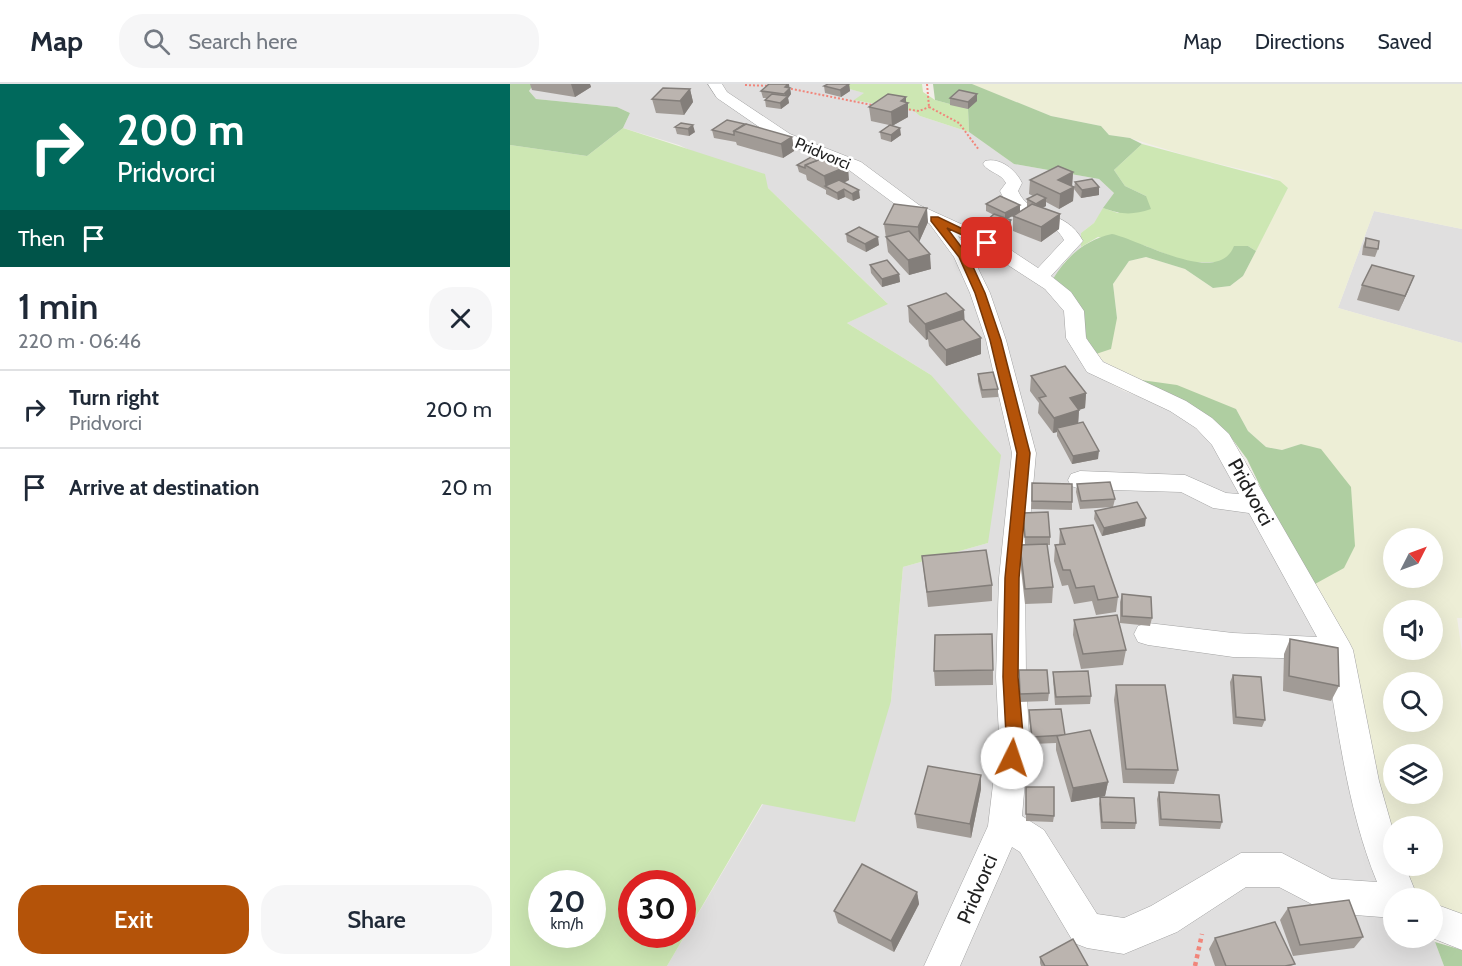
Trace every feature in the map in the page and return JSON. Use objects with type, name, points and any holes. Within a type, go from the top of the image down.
[{"type":"street","name":"Pridvorci","points":[[715,84],[722,95],[784,137],[855,166],[913,208],[987,243],[1040,277],[1064,296],[1069,303],[1077,325],[1076,338],[1095,367],[1178,406],[1204,423],[1221,440],[1339,650],[1363,781],[1381,850],[1397,888]]},
{"type":"street","points":[[991,164],[1010,175],[1014,183],[1008,191],[1011,201],[1019,209],[1062,224],[1071,231],[1074,241],[1040,277]]},
{"type":"street","name":"Pridvorci","points":[[935,219],[963,256],[980,293],[996,340],[1024,453],[1012,578],[1011,677],[1014,735],[1004,827],[942,966]]},
{"type":"street","points":[[1080,480],[1185,484],[1222,502],[1258,505]]},
{"type":"street","points":[[1148,634],[1233,645],[1339,650]]},
{"type":"street","points":[[1004,827],[1016,830],[1032,840],[1088,930],[1124,936],[1164,919],[1240,870],[1282,870],[1329,896],[1383,900]]},
{"type":"street","points":[[1443,924],[1462,932]]},
{"type":"path","points":[[715,84],[775,86]]},
{"type":"path","points":[[927,84],[929,107]]},
{"type":"path","points":[[786,88],[879,106]]},
{"type":"path","points":[[900,108],[919,111],[929,107],[948,115],[969,132],[981,158],[991,164]]},
{"type":"shaded area","points":[[534,84],[831,84],[865,93],[855,100],[914,111],[920,116],[969,132],[1014,164],[1099,179],[1114,193],[1094,223],[1081,233],[1081,247],[1064,262],[1058,299],[1104,380],[1124,391],[1167,407],[1188,421],[1223,455],[1317,626],[1388,888],[1383,888],[1383,948],[1437,948],[1444,966],[667,966],[678,948],[696,948],[696,917],[763,804],[891,701],[903,567],[988,543],[931,375],[847,323],[887,303],[768,188],[679,145],[623,128],[630,113],[617,107],[536,99],[529,91]]},
{"type":"shaded area","points":[[1374,211],[1462,229],[1462,343],[1338,308]]},
{"type":"green space","points":[[510,84],[534,84],[529,91],[536,99],[617,107],[630,113],[623,128],[587,156],[510,145]]},
{"type":"green space","points":[[831,84],[922,84],[923,92],[935,100],[968,109],[969,132],[920,116],[914,111],[854,100],[864,93]]},
{"type":"green space","points":[[933,84],[972,84],[1051,116],[1101,126],[1109,135],[1130,138],[1142,144],[1114,170],[1125,186],[1146,196],[1151,209],[1122,213],[1103,208],[1114,193],[1099,179],[1014,164],[969,132],[968,109],[935,100]]},
{"type":"green space","points":[[971,84],[1462,84],[1462,229],[1374,211],[1338,308],[1462,343],[1462,618],[1457,618],[1462,652],[1462,919],[1443,911],[1443,888],[1409,888],[1404,876],[1443,876],[1443,816],[1384,816],[1315,584],[1301,444],[1282,450],[1266,447],[1248,431],[1236,409],[1134,379],[1093,355],[1117,318],[1113,284],[1129,261],[1146,257],[1185,269],[1213,288],[1230,286],[1243,276],[1288,188],[1270,176],[1194,158],[1130,138],[1109,135],[1101,126],[1051,116]]},
{"type":"green space","points":[[623,128],[765,174],[768,188],[888,304],[847,323],[931,375],[1001,455],[988,543],[903,567],[891,701],[855,822],[762,804],[696,917],[696,870],[618,870],[618,948],[678,948],[667,966],[510,966],[510,145],[587,156]]},
{"type":"green space","points":[[1142,144],[1280,181],[1288,188],[1256,251],[1248,246],[1221,262],[1186,262],[1143,245],[1098,237],[1081,247],[1081,233],[1094,223],[1103,208],[1118,213],[1146,196],[1125,186],[1114,170]]},
{"type":"green space","points":[[1112,234],[1178,258],[1196,262],[1212,262],[1225,258],[1234,246],[1248,246],[1256,251],[1243,276],[1230,286],[1213,288],[1185,269],[1146,257],[1129,261],[1113,284],[1117,318],[1111,349],[1093,355],[1084,331],[1053,279],[1064,263],[1078,250],[1093,240]]},
{"type":"green space","points":[[1134,379],[1177,385],[1236,409],[1248,431],[1266,447],[1282,450],[1301,444],[1321,449],[1351,487],[1355,546],[1344,568],[1315,584],[1273,513],[1247,459],[1227,432]]},
{"type":"green space","points":[[1443,944],[1462,950],[1462,966],[1444,966],[1437,948],[1443,948]]},
{"type":"building","points":[[769,84],[788,84],[785,87],[790,88],[784,94],[761,91]]},
{"type":"building","points":[[849,84],[840,90],[824,86]]},
{"type":"building","points":[[663,88],[690,89],[680,101],[652,99]]},
{"type":"building","points":[[959,90],[977,94],[968,102],[950,98]]},
{"type":"building","points":[[772,94],[788,96],[780,103],[765,100]]},
{"type":"building","points":[[888,94],[906,97],[901,101],[908,103],[891,112],[869,107]]},
{"type":"building","points":[[727,120],[745,124],[734,131],[734,135],[712,130]]},
{"type":"building","points":[[681,123],[693,125],[688,129],[675,127]]},
{"type":"building","points":[[746,124],[792,137],[781,144],[734,131]]},
{"type":"building","points":[[890,125],[900,128],[891,135],[880,132]]},
{"type":"building","points":[[829,156],[848,166],[824,176],[805,165]]},
{"type":"building","points":[[811,157],[818,160],[805,165],[805,168],[797,165]]},
{"type":"building","points":[[1058,166],[1073,172],[1058,180],[1074,187],[1060,194],[1030,180]]},
{"type":"building","points":[[1092,179],[1099,187],[1082,190],[1075,182]]},
{"type":"building","points":[[839,180],[859,190],[852,194],[844,189],[837,193],[825,186]]},
{"type":"building","points":[[1037,194],[1046,198],[1036,204],[1027,199]]},
{"type":"building","points":[[1000,196],[1020,205],[1005,213],[986,204]]},
{"type":"building","points":[[894,204],[927,208],[918,227],[884,224]]},
{"type":"building","points":[[1032,204],[1060,214],[1041,227],[1013,216]]},
{"type":"building","points":[[994,214],[1011,220],[1002,227],[986,221]]},
{"type":"building","points":[[859,227],[878,237],[865,244],[846,234]]},
{"type":"building","points":[[909,231],[930,254],[908,260],[886,237]]},
{"type":"building","points":[[1366,238],[1379,241],[1378,249],[1365,247]]},
{"type":"building","points":[[887,260],[899,274],[882,279],[870,265]]},
{"type":"building","points":[[1372,265],[1414,276],[1405,296],[1362,285]]},
{"type":"building","points":[[946,293],[964,310],[925,324],[908,306]]},
{"type":"building","points":[[963,319],[981,338],[946,350],[928,330]]},
{"type":"building","points":[[1065,366],[1086,393],[1070,398],[1079,410],[1054,418],[1039,398],[1046,396],[1031,376]]},
{"type":"building","points":[[993,372],[998,389],[982,390],[978,374]]},
{"type":"building","points":[[1083,422],[1099,451],[1073,456],[1057,428]]},
{"type":"building","points":[[1110,482],[1115,499],[1081,501],[1077,484]]},
{"type":"building","points":[[1032,483],[1072,484],[1072,502],[1032,501]]},
{"type":"building","points":[[1137,502],[1146,518],[1104,528],[1095,511]]},
{"type":"building","points":[[1048,512],[1050,537],[1025,537],[1023,513]]},
{"type":"building","points":[[1093,525],[1118,597],[1098,600],[1094,586],[1076,588],[1070,570],[1063,570],[1055,545],[1065,544],[1060,529]]},
{"type":"building","points":[[1047,544],[1053,587],[1025,589],[1020,545]]},
{"type":"building","points":[[986,550],[992,585],[927,592],[922,556]]},
{"type":"building","points":[[1122,594],[1151,597],[1152,618],[1122,616]]},
{"type":"building","points":[[1117,615],[1126,650],[1083,654],[1074,620]]},
{"type":"building","points":[[992,634],[993,670],[934,671],[935,635]]},
{"type":"building","points":[[1290,639],[1338,648],[1339,686],[1289,676]]},
{"type":"building","points":[[1019,670],[1047,670],[1049,693],[1020,694]]},
{"type":"building","points":[[1088,671],[1091,696],[1056,697],[1053,672]]},
{"type":"building","points":[[1233,675],[1261,677],[1265,720],[1236,717]]},
{"type":"building","points":[[1116,685],[1165,685],[1178,770],[1126,769]]},
{"type":"building","points":[[1061,709],[1065,735],[1032,737],[1029,710]]},
{"type":"building","points":[[1090,730],[1108,782],[1073,788],[1057,736]]},
{"type":"building","points":[[928,766],[981,775],[970,824],[915,814]]},
{"type":"building","points":[[1026,787],[1054,787],[1054,816],[1026,814]]},
{"type":"building","points":[[1159,792],[1219,795],[1222,822],[1161,819]]},
{"type":"building","points":[[1100,797],[1134,798],[1136,823],[1102,822]]},
{"type":"building","points":[[862,864],[917,892],[891,941],[834,911]]},
{"type":"building","points":[[1349,900],[1363,937],[1300,945],[1288,908]]},
{"type":"building","points":[[1275,922],[1295,964],[1226,966],[1215,938]]},
{"type":"building","points":[[1073,939],[1088,966],[1045,966],[1040,957]]},
{"type":"route","points":[[987,243],[959,228],[935,219],[963,256],[980,293],[996,340],[1024,453],[1012,578],[1011,677],[1014,735],[1012,758]]}]
